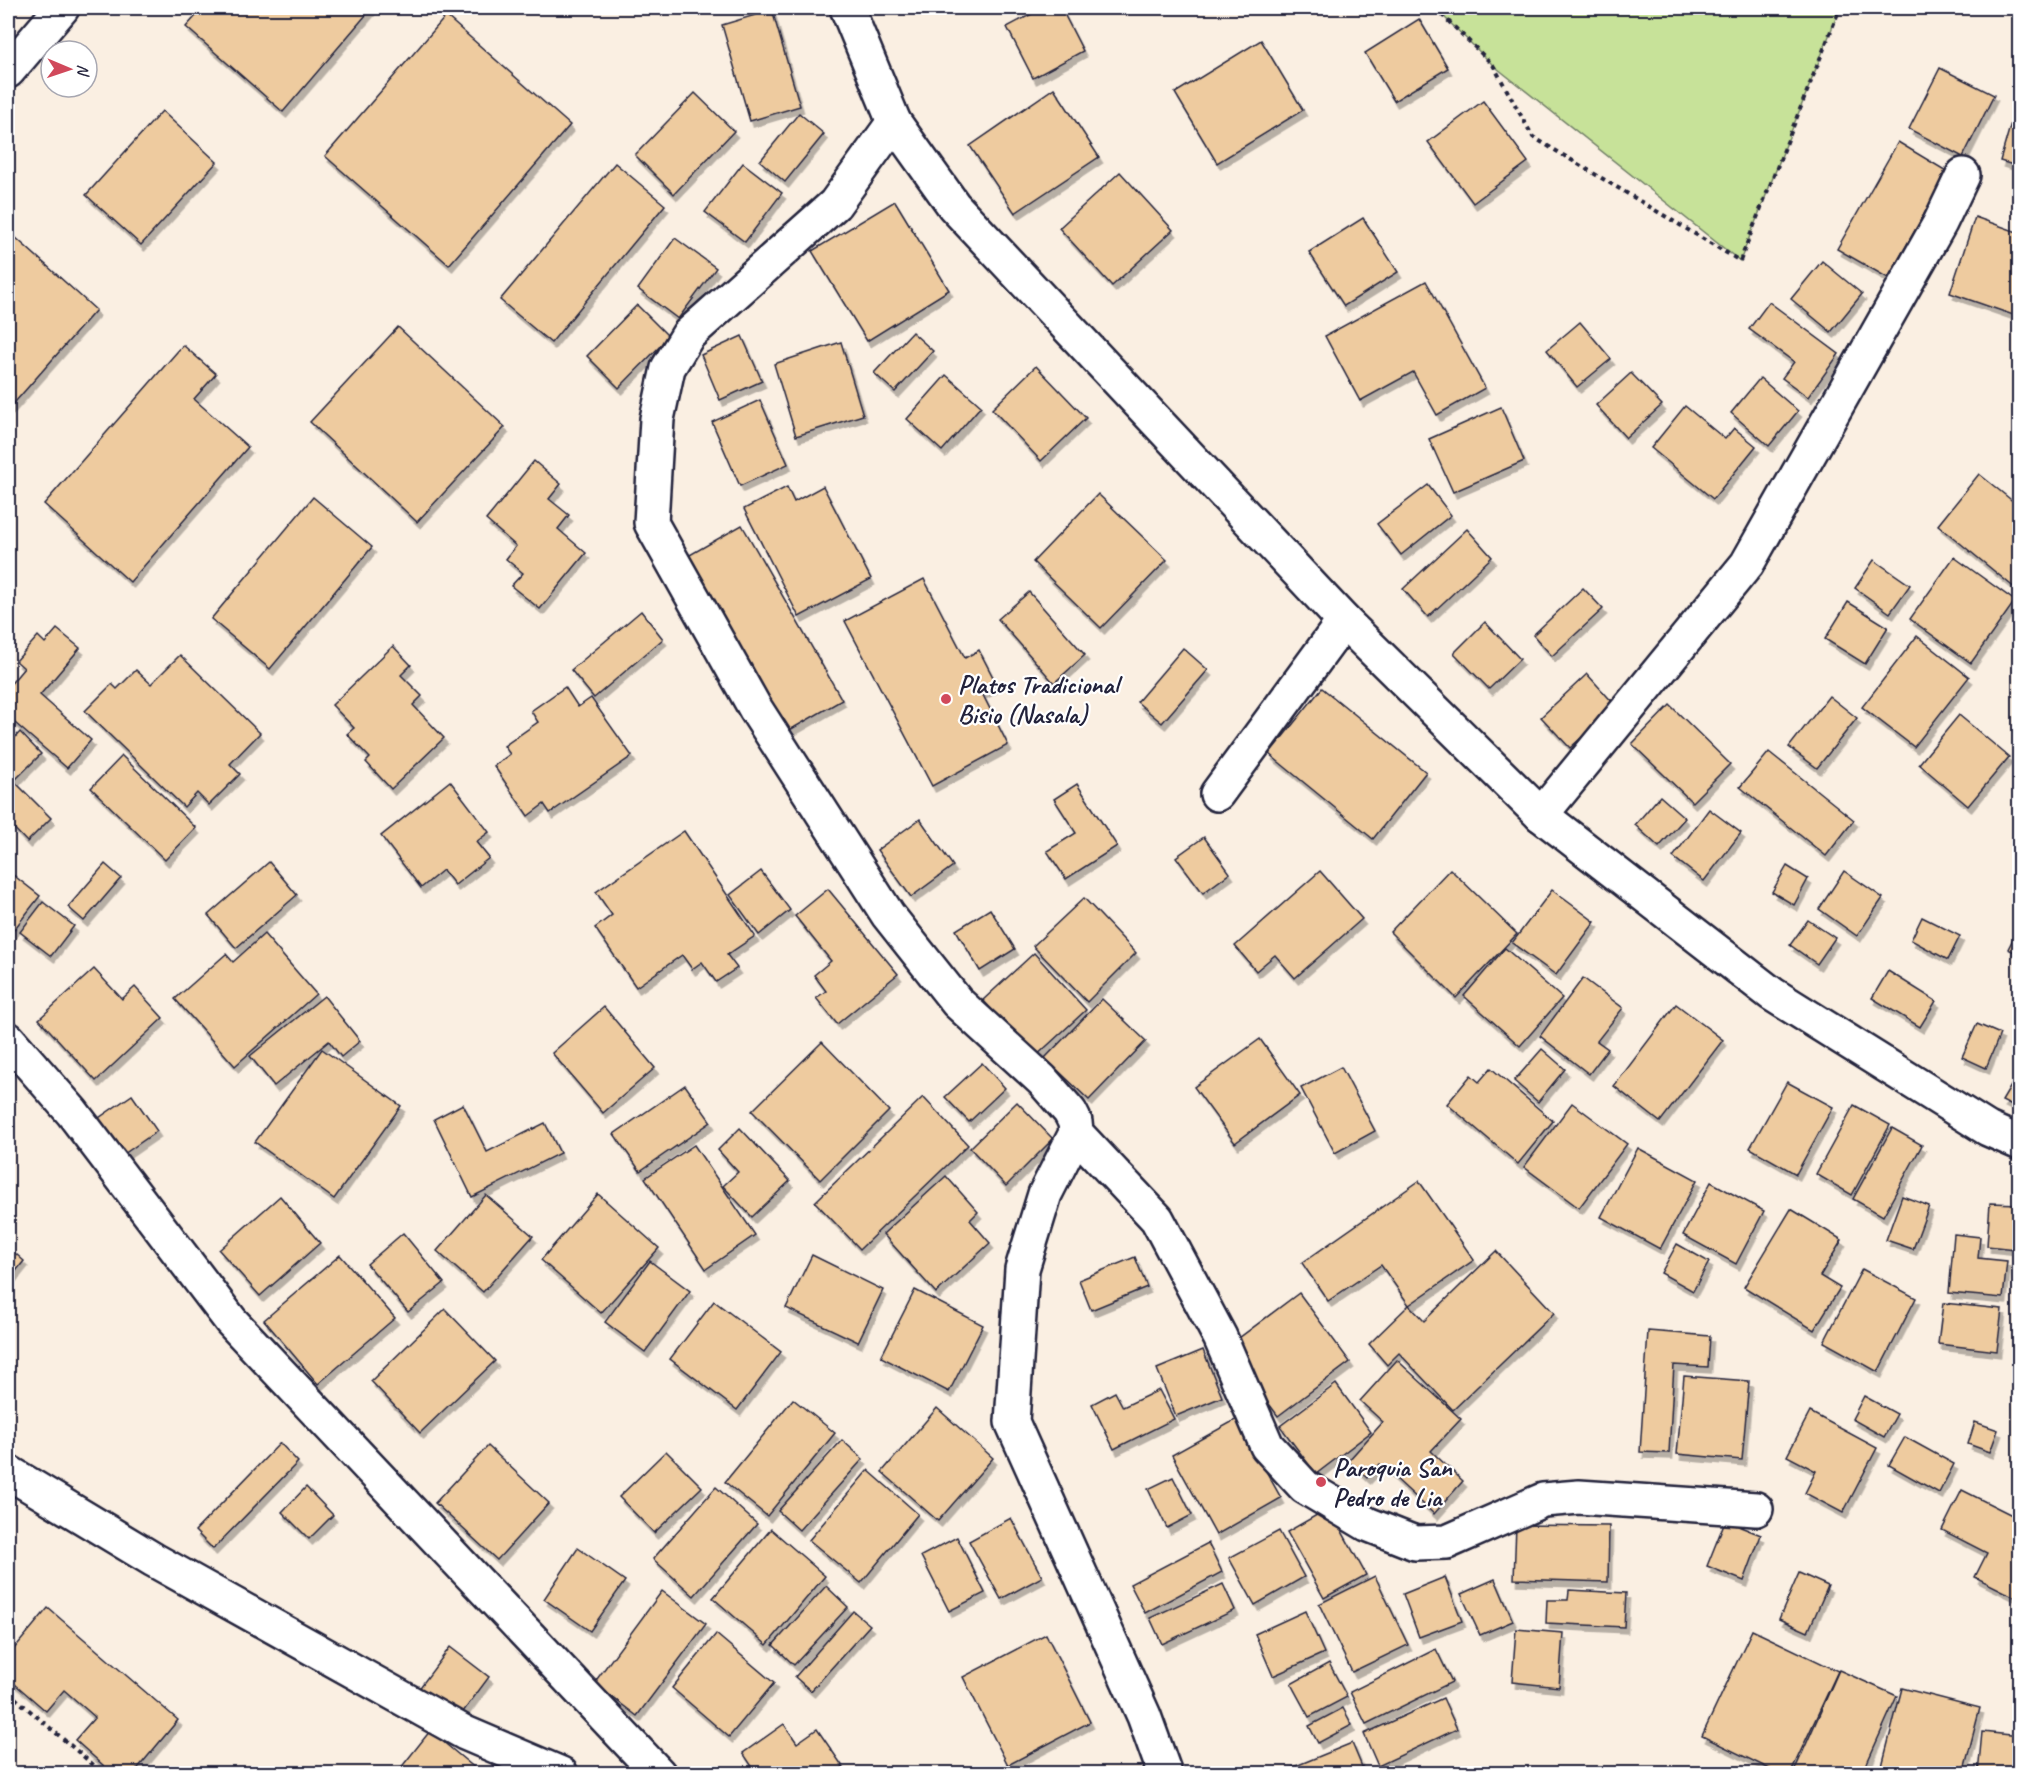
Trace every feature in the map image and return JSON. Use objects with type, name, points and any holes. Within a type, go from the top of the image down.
[{"type":"street","points":[[8,71],[62,8]]},
{"type":"street","points":[[847,8],[894,122],[954,206],[1344,621],[1541,816],[1772,994],[1989,1130],[2019,1143]]},
{"type":"street","points":[[894,122],[836,204],[688,335],[668,368],[657,419],[651,523],[755,708],[888,915],[957,1002],[1042,1080],[1070,1112],[1075,1122],[1076,1133],[1045,1194],[1022,1269],[1012,1422],[1144,1716],[1166,1773]]},
{"type":"street","points":[[1541,816],[1747,564],[1940,223],[1963,175]]},
{"type":"street","points":[[1217,794],[1344,621]]},
{"type":"street","points":[[8,1040],[72,1112],[231,1321],[659,1773]]},
{"type":"street","points":[[1076,1133],[1157,1220],[1220,1337],[1267,1446],[1305,1487],[1367,1524],[1415,1543],[1447,1542],[1543,1500],[1579,1497],[1756,1509]]},
{"type":"street","points":[[8,1472],[154,1560],[465,1733],[561,1773]]},
{"type":"path","points":[[1435,8],[1492,65],[1533,137],[1740,261],[1840,8]]},
{"type":"path","points":[[8,1692],[104,1773]]},
{"type":"green space","points":[[1435,8],[1840,8],[1740,261],[1493,65]]},
{"type":"building","points":[[203,8],[372,8],[283,112],[186,27]]},
{"type":"building","points":[[1043,8],[1061,8],[1083,51],[1033,78],[1007,27]]},
{"type":"building","points":[[772,10],[800,106],[750,121],[722,25]]},
{"type":"building","points":[[446,16],[570,125],[449,265],[325,156]]},
{"type":"building","points":[[1419,19],[1448,68],[1394,101],[1365,53]]},
{"type":"building","points":[[1261,40],[1303,110],[1217,163],[1175,93]]},
{"type":"building","points":[[1940,68],[1994,95],[1963,157],[1909,129]]},
{"type":"building","points":[[1054,88],[1099,157],[1015,213],[970,146]]},
{"type":"building","points":[[2020,92],[2020,167],[2000,161]]},
{"type":"building","points":[[695,93],[734,131],[674,194],[635,155]]},
{"type":"building","points":[[1483,101],[1528,162],[1473,203],[1428,142]]},
{"type":"building","points":[[162,111],[217,162],[141,245],[86,195]]},
{"type":"building","points":[[799,113],[824,134],[785,182],[760,161]]},
{"type":"building","points":[[1898,142],[1948,172],[1888,278],[1837,249]]},
{"type":"building","points":[[615,163],[665,205],[551,343],[500,300]]},
{"type":"building","points":[[743,163],[782,193],[745,242],[705,212]]},
{"type":"building","points":[[1120,172],[1173,230],[1112,286],[1059,228]]},
{"type":"building","points":[[895,201],[949,290],[867,341],[812,251]]},
{"type":"building","points":[[1975,217],[2020,233],[2019,317],[1950,293]]},
{"type":"building","points":[[1363,218],[1398,272],[1344,306],[1309,252]]},
{"type":"building","points":[[15,237],[96,310],[8,410],[8,245]]},
{"type":"building","points":[[675,238],[716,268],[678,319],[638,289]]},
{"type":"building","points":[[1822,261],[1862,294],[1831,332],[1791,299]]},
{"type":"building","points":[[1426,281],[1485,388],[1437,415],[1413,372],[1360,401],[1325,336]]},
{"type":"building","points":[[1769,302],[1839,354],[1808,397],[1782,378],[1794,362],[1749,329]]},
{"type":"building","points":[[637,305],[669,337],[619,388],[587,356]]},
{"type":"building","points":[[1580,322],[1611,359],[1577,387],[1547,350]]},
{"type":"building","points":[[398,327],[505,427],[417,522],[310,422]]},
{"type":"building","points":[[912,332],[933,351],[895,392],[874,373]]},
{"type":"building","points":[[742,336],[762,381],[720,400],[701,355]]},
{"type":"building","points":[[841,342],[863,415],[796,436],[774,364]]},
{"type":"building","points":[[183,345],[216,374],[194,399],[248,447],[130,582],[44,504]]},
{"type":"building","points":[[2020,360],[2020,404],[2013,403]]},
{"type":"building","points":[[1036,366],[1086,418],[1041,461],[992,409]]},
{"type":"building","points":[[1631,373],[1662,405],[1626,438],[1596,405]]},
{"type":"building","points":[[946,375],[981,406],[942,451],[907,419]]},
{"type":"building","points":[[1760,378],[1798,411],[1769,446],[1731,413]]},
{"type":"building","points":[[760,400],[788,464],[740,486],[712,422]]},
{"type":"building","points":[[1685,406],[1725,439],[1734,428],[1756,446],[1713,499],[1651,448]]},
{"type":"building","points":[[1501,407],[1524,461],[1453,492],[1429,439]]},
{"type":"building","points":[[534,461],[561,484],[549,499],[569,515],[558,529],[586,553],[540,609],[511,586],[523,573],[506,559],[516,546],[486,520]]},
{"type":"building","points":[[1979,474],[2020,507],[2020,585],[2016,589],[1938,525]]},
{"type":"building","points":[[1428,485],[1451,515],[1401,555],[1377,524]]},
{"type":"building","points":[[823,486],[871,579],[799,617],[744,509],[787,487],[794,502]]},
{"type":"building","points":[[1098,494],[1167,560],[1101,628],[1033,562]]},
{"type":"building","points":[[313,497],[372,547],[270,669],[211,619]]},
{"type":"building","points":[[742,525],[842,700],[788,731],[688,556]]},
{"type":"building","points":[[1467,529],[1492,557],[1428,617],[1403,589]]},
{"type":"building","points":[[1954,557],[2015,601],[1971,663],[1910,619]]},
{"type":"building","points":[[1874,560],[1910,585],[1890,613],[1855,588]]},
{"type":"building","points":[[924,579],[965,658],[979,650],[997,685],[982,693],[1008,745],[932,786],[845,621]]},
{"type":"building","points":[[1583,588],[1603,609],[1552,656],[1533,635]]},
{"type":"building","points":[[1029,592],[1085,655],[1054,683],[998,619]]},
{"type":"building","points":[[1848,602],[1888,627],[1865,664],[1825,639]]},
{"type":"building","points":[[641,611],[663,639],[594,698],[571,670]]},
{"type":"building","points":[[1485,622],[1520,659],[1489,689],[1454,653]]},
{"type":"building","points":[[57,629],[80,648],[40,695],[91,740],[67,768],[8,717],[8,687],[24,668],[16,661],[38,636],[45,643]]},
{"type":"building","points":[[1917,636],[1969,677],[1914,747],[1862,707]]},
{"type":"building","points":[[393,646],[411,665],[401,675],[422,696],[413,705],[444,738],[391,789],[366,762],[370,758],[347,734],[354,728],[332,705]]},
{"type":"building","points":[[1183,648],[1208,670],[1162,723],[1137,702]]},
{"type":"building","points":[[180,655],[260,733],[230,764],[240,774],[209,805],[197,793],[184,807],[85,711],[112,684],[117,689],[136,670],[151,684]]},
{"type":"building","points":[[1587,674],[1616,706],[1570,748],[1541,717]]},
{"type":"building","points":[[565,687],[578,707],[591,698],[632,756],[550,813],[544,804],[528,816],[494,766],[510,754],[504,746],[538,722],[531,711]]},
{"type":"building","points":[[1322,688],[1426,772],[1373,839],[1269,754]]},
{"type":"building","points":[[1829,696],[1857,718],[1817,768],[1789,747]]},
{"type":"building","points":[[1670,705],[1730,764],[1692,802],[1632,744]]},
{"type":"building","points":[[1959,715],[2009,757],[1968,806],[1919,764]]},
{"type":"building","points":[[20,732],[41,754],[14,781],[51,818],[27,842],[8,822],[8,745]]},
{"type":"building","points":[[1769,752],[1854,820],[1826,856],[1740,787]]},
{"type":"building","points":[[122,756],[196,828],[165,860],[91,788]]},
{"type":"building","points":[[450,781],[489,832],[476,842],[489,858],[455,885],[443,870],[421,888],[381,836]]},
{"type":"building","points":[[1077,784],[1117,846],[1066,879],[1047,851],[1076,833],[1054,799]]},
{"type":"building","points":[[1660,796],[1685,818],[1659,847],[1635,825]]},
{"type":"building","points":[[1709,809],[1741,833],[1704,881],[1673,857]]},
{"type":"building","points":[[920,819],[953,866],[911,897],[877,850]]},
{"type":"building","points":[[684,831],[755,936],[727,955],[737,968],[716,982],[702,962],[692,969],[682,955],[636,987],[595,928],[612,915],[596,892]]},
{"type":"building","points":[[1204,837],[1230,873],[1203,893],[1176,857]]},
{"type":"building","points":[[269,862],[297,895],[236,948],[208,915]]},
{"type":"building","points":[[105,864],[121,878],[84,921],[68,907]]},
{"type":"building","points":[[1787,866],[1808,879],[1794,905],[1772,892]]},
{"type":"building","points":[[1450,869],[1517,934],[1456,998],[1390,932]]},
{"type":"building","points":[[8,871],[40,896],[9,936],[8,935]]},
{"type":"building","points":[[761,871],[790,910],[759,935],[730,895]]},
{"type":"building","points":[[1320,871],[1362,919],[1295,978],[1275,955],[1256,971],[1235,946]]},
{"type":"building","points":[[1844,871],[1883,898],[1857,936],[1819,909]]},
{"type":"building","points":[[828,889],[898,974],[837,1024],[816,998],[826,991],[814,975],[831,961],[795,916]]},
{"type":"building","points":[[1552,890],[1595,922],[1556,975],[1512,943]]},
{"type":"building","points":[[1084,898],[1136,953],[1087,1002],[1033,946]]},
{"type":"building","points":[[43,902],[74,926],[51,956],[20,932]]},
{"type":"building","points":[[990,909],[1015,949],[980,971],[956,930]]},
{"type":"building","points":[[1922,917],[1960,936],[1948,960],[1911,940]]},
{"type":"building","points":[[1808,920],[1835,938],[1817,964],[1790,945]]},
{"type":"building","points":[[2020,925],[2020,955],[2008,949]]},
{"type":"building","points":[[264,934],[316,994],[235,1066],[175,999],[226,954],[233,962]]},
{"type":"building","points":[[1505,948],[1562,998],[1520,1046],[1464,996]]},
{"type":"building","points":[[1034,953],[1086,1010],[1035,1057],[983,1000]]},
{"type":"building","points":[[94,969],[122,999],[135,987],[163,1018],[96,1081],[39,1019]]},
{"type":"building","points":[[1888,971],[1936,1001],[1920,1027],[1872,998]]},
{"type":"building","points":[[1583,978],[1623,1008],[1597,1041],[1608,1049],[1589,1074],[1540,1036]]},
{"type":"building","points":[[324,996],[360,1041],[341,1057],[329,1041],[274,1086],[250,1056]]},
{"type":"building","points":[[1102,999],[1146,1041],[1089,1100],[1045,1058]]},
{"type":"building","points":[[1676,1004],[1723,1040],[1660,1122],[1614,1086]]},
{"type":"building","points":[[604,1007],[655,1068],[603,1113],[552,1053]]},
{"type":"building","points":[[1977,1024],[2000,1034],[1986,1068],[1962,1057]]},
{"type":"building","points":[[1260,1039],[1300,1095],[1235,1143],[1194,1087]]},
{"type":"building","points":[[822,1042],[889,1111],[820,1180],[752,1111]]},
{"type":"building","points":[[322,1049],[401,1106],[334,1199],[255,1142]]},
{"type":"building","points":[[1542,1049],[1565,1069],[1538,1102],[1514,1081]]},
{"type":"building","points":[[982,1063],[1005,1088],[969,1122],[945,1097]]},
{"type":"building","points":[[1341,1067],[1375,1131],[1335,1153],[1301,1088]]},
{"type":"building","points":[[1491,1068],[1553,1121],[1518,1164],[1447,1104],[1471,1075],[1479,1082]]},
{"type":"building","points":[[2018,1074],[2020,1075],[2020,1110],[2002,1101]]},
{"type":"building","points":[[1787,1082],[1833,1107],[1796,1174],[1750,1148]]},
{"type":"building","points":[[685,1085],[711,1122],[640,1171],[614,1134]]},
{"type":"building","points":[[132,1095],[157,1131],[121,1156],[96,1120]]},
{"type":"building","points":[[923,1097],[968,1145],[860,1249],[815,1202]]},
{"type":"building","points":[[1017,1102],[1053,1139],[1006,1186],[970,1148]]},
{"type":"building","points":[[1572,1103],[1627,1144],[1579,1208],[1524,1167]]},
{"type":"building","points":[[463,1104],[487,1152],[545,1123],[560,1153],[472,1197],[434,1119]]},
{"type":"building","points":[[1854,1105],[1890,1125],[1852,1195],[1816,1174]]},
{"type":"building","points":[[740,1128],[790,1181],[752,1217],[723,1186],[738,1172],[718,1150]]},
{"type":"building","points":[[1892,1128],[1922,1145],[1883,1216],[1853,1199]]},
{"type":"building","points":[[694,1145],[755,1235],[706,1269],[645,1178]]},
{"type":"building","points":[[1638,1148],[1697,1180],[1660,1249],[1601,1217]]},
{"type":"building","points":[[946,1176],[978,1212],[970,1220],[990,1243],[936,1293],[883,1234]]},
{"type":"building","points":[[1419,1181],[1474,1260],[1409,1305],[1381,1265],[1328,1301],[1302,1263]]},
{"type":"building","points":[[1711,1182],[1764,1211],[1736,1264],[1683,1235]]},
{"type":"building","points":[[598,1194],[659,1248],[601,1313],[541,1260]]},
{"type":"building","points":[[486,1195],[533,1236],[483,1292],[437,1251]]},
{"type":"building","points":[[280,1196],[320,1243],[260,1296],[219,1250]]},
{"type":"building","points":[[1902,1196],[1929,1206],[1913,1249],[1886,1240]]},
{"type":"building","points":[[1990,1203],[2019,1204],[2015,1249],[1987,1246]]},
{"type":"building","points":[[1791,1209],[1842,1240],[1820,1276],[1840,1288],[1814,1330],[1744,1287]]},
{"type":"building","points":[[403,1233],[444,1283],[408,1312],[367,1264]]},
{"type":"building","points":[[1954,1234],[1980,1237],[1978,1258],[2007,1261],[2003,1298],[1949,1293]]},
{"type":"building","points":[[1677,1244],[1709,1262],[1693,1291],[1661,1273]]},
{"type":"building","points":[[8,1247],[24,1261],[8,1281]]},
{"type":"building","points":[[1496,1251],[1554,1313],[1453,1410],[1399,1353],[1387,1365],[1369,1344],[1409,1305],[1424,1321]]},
{"type":"building","points":[[340,1255],[395,1318],[318,1384],[264,1320]]},
{"type":"building","points":[[812,1255],[883,1290],[858,1342],[786,1308]]},
{"type":"building","points":[[1135,1257],[1147,1287],[1091,1310],[1079,1280]]},
{"type":"building","points":[[650,1261],[690,1291],[645,1352],[605,1322]]},
{"type":"building","points":[[1862,1269],[1916,1298],[1878,1372],[1824,1342]]},
{"type":"building","points":[[915,1290],[983,1325],[949,1392],[881,1357]]},
{"type":"building","points":[[1299,1293],[1350,1362],[1278,1416],[1227,1347]]},
{"type":"building","points":[[714,1301],[781,1352],[737,1410],[670,1359]]},
{"type":"building","points":[[1943,1303],[2002,1309],[1997,1351],[1938,1344]]},
{"type":"building","points":[[445,1309],[495,1361],[420,1433],[371,1381]]},
{"type":"building","points":[[1648,1331],[1710,1336],[1708,1367],[1674,1365],[1669,1453],[1640,1452]]},
{"type":"building","points":[[1203,1350],[1222,1397],[1176,1416],[1157,1369]]},
{"type":"building","points":[[1397,1360],[1461,1419],[1431,1451],[1463,1481],[1434,1514],[1380,1464],[1367,1478],[1348,1461],[1383,1422],[1360,1401]]},
{"type":"building","points":[[1684,1376],[1749,1381],[1742,1460],[1677,1454]]},
{"type":"building","points":[[1336,1384],[1371,1432],[1316,1474],[1280,1426]]},
{"type":"building","points":[[1159,1390],[1174,1419],[1114,1449],[1092,1404],[1115,1392],[1123,1407]]},
{"type":"building","points":[[1864,1396],[1897,1414],[1884,1437],[1852,1419]]},
{"type":"building","points":[[793,1399],[835,1433],[767,1516],[725,1482]]},
{"type":"building","points":[[937,1408],[993,1458],[938,1521],[882,1472]]},
{"type":"building","points":[[1810,1412],[1877,1448],[1843,1513],[1805,1493],[1816,1471],[1787,1456]]},
{"type":"building","points":[[1237,1419],[1281,1498],[1216,1535],[1172,1455]]},
{"type":"building","points":[[1975,1422],[1998,1430],[1990,1452],[1968,1444]]},
{"type":"building","points":[[1905,1437],[1954,1464],[1939,1493],[1889,1465]]},
{"type":"building","points":[[842,1440],[863,1459],[799,1530],[778,1511]]},
{"type":"building","points":[[280,1443],[298,1462],[213,1549],[195,1531]]},
{"type":"building","points":[[488,1446],[549,1503],[497,1560],[435,1503]]},
{"type":"building","points":[[666,1451],[702,1487],[654,1533],[619,1497]]},
{"type":"building","points":[[868,1470],[918,1514],[861,1583],[809,1540]]},
{"type":"building","points":[[1173,1477],[1192,1515],[1167,1528],[1148,1489]]},
{"type":"building","points":[[306,1487],[333,1515],[309,1539],[282,1512]]},
{"type":"building","points":[[716,1487],[757,1524],[694,1596],[653,1559]]},
{"type":"building","points":[[1962,1490],[2020,1519],[2020,1588],[2015,1597],[1975,1577],[1987,1553],[1942,1530]]},
{"type":"building","points":[[1329,1508],[1366,1575],[1324,1598],[1287,1532]]},
{"type":"building","points":[[1011,1518],[1042,1577],[1001,1599],[969,1541]]},
{"type":"building","points":[[1725,1521],[1761,1535],[1744,1581],[1707,1566]]},
{"type":"building","points":[[1516,1525],[1609,1526],[1608,1582],[1514,1579]]},
{"type":"building","points":[[771,1529],[825,1576],[767,1645],[713,1598]]},
{"type":"building","points":[[1279,1531],[1304,1577],[1255,1605],[1229,1558]]},
{"type":"building","points":[[957,1537],[985,1593],[949,1611],[921,1556]]},
{"type":"building","points":[[1208,1543],[1222,1572],[1145,1613],[1130,1584]]},
{"type":"building","points":[[578,1548],[625,1581],[590,1631],[544,1599]]},
{"type":"building","points":[[1799,1573],[1828,1586],[1808,1632],[1779,1619]]},
{"type":"building","points":[[1375,1576],[1408,1645],[1352,1672],[1319,1604]]},
{"type":"building","points":[[1445,1577],[1462,1621],[1419,1637],[1403,1594]]},
{"type":"building","points":[[1495,1579],[1513,1621],[1480,1635],[1461,1594]]},
{"type":"building","points":[[1223,1584],[1235,1610],[1162,1644],[1150,1618]]},
{"type":"building","points":[[826,1586],[848,1607],[794,1665],[773,1645]]},
{"type":"building","points":[[1569,1590],[1626,1593],[1624,1627],[1546,1623],[1547,1600],[1568,1600]]},
{"type":"building","points":[[662,1591],[706,1624],[637,1716],[594,1683]]},
{"type":"building","points":[[48,1608],[178,1720],[133,1774],[113,1774],[75,1740],[95,1717],[64,1690],[46,1711],[8,1678],[8,1656]]},
{"type":"building","points":[[853,1611],[870,1625],[811,1691],[795,1677]]},
{"type":"building","points":[[1305,1611],[1324,1653],[1273,1676],[1255,1634]]},
{"type":"building","points":[[1516,1629],[1563,1633],[1559,1687],[1512,1682]]},
{"type":"building","points":[[1752,1630],[1838,1671],[1790,1774],[1780,1774],[1702,1736]]},
{"type":"building","points":[[716,1634],[774,1683],[729,1737],[672,1688]]},
{"type":"building","points":[[1046,1634],[1090,1722],[1008,1765],[963,1677]]},
{"type":"building","points":[[450,1647],[489,1677],[457,1720],[418,1690]]},
{"type":"building","points":[[1436,1649],[1452,1682],[1366,1724],[1350,1692]]},
{"type":"building","points":[[1329,1663],[1347,1697],[1309,1717],[1291,1684]]},
{"type":"building","points":[[1839,1670],[1897,1696],[1862,1774],[1793,1774]]},
{"type":"building","points":[[1902,1688],[1980,1708],[1963,1774],[1880,1774]]},
{"type":"building","points":[[1443,1698],[1457,1729],[1378,1766],[1364,1734]]},
{"type":"building","points":[[1343,1708],[1352,1725],[1318,1743],[1309,1726]]},
{"type":"building","points":[[784,1724],[797,1743],[817,1729],[848,1774],[757,1774],[743,1753]]},
{"type":"building","points":[[430,1731],[482,1774],[396,1774]]},
{"type":"building","points":[[1982,1732],[2020,1736],[2019,1774],[1978,1774]]},
{"type":"building","points":[[1352,1743],[1365,1774],[1287,1774],[1286,1770]]},
{"type":"building","points":[[1621,1769],[1653,1774],[1620,1774]]},
{"type":"place","name":"Platos Tradicional Bisio (Nasala)","points":[[946,699]]},
{"type":"place","name":"Paroquia San Pedro de Lia","points":[[1321,1482]]}]
